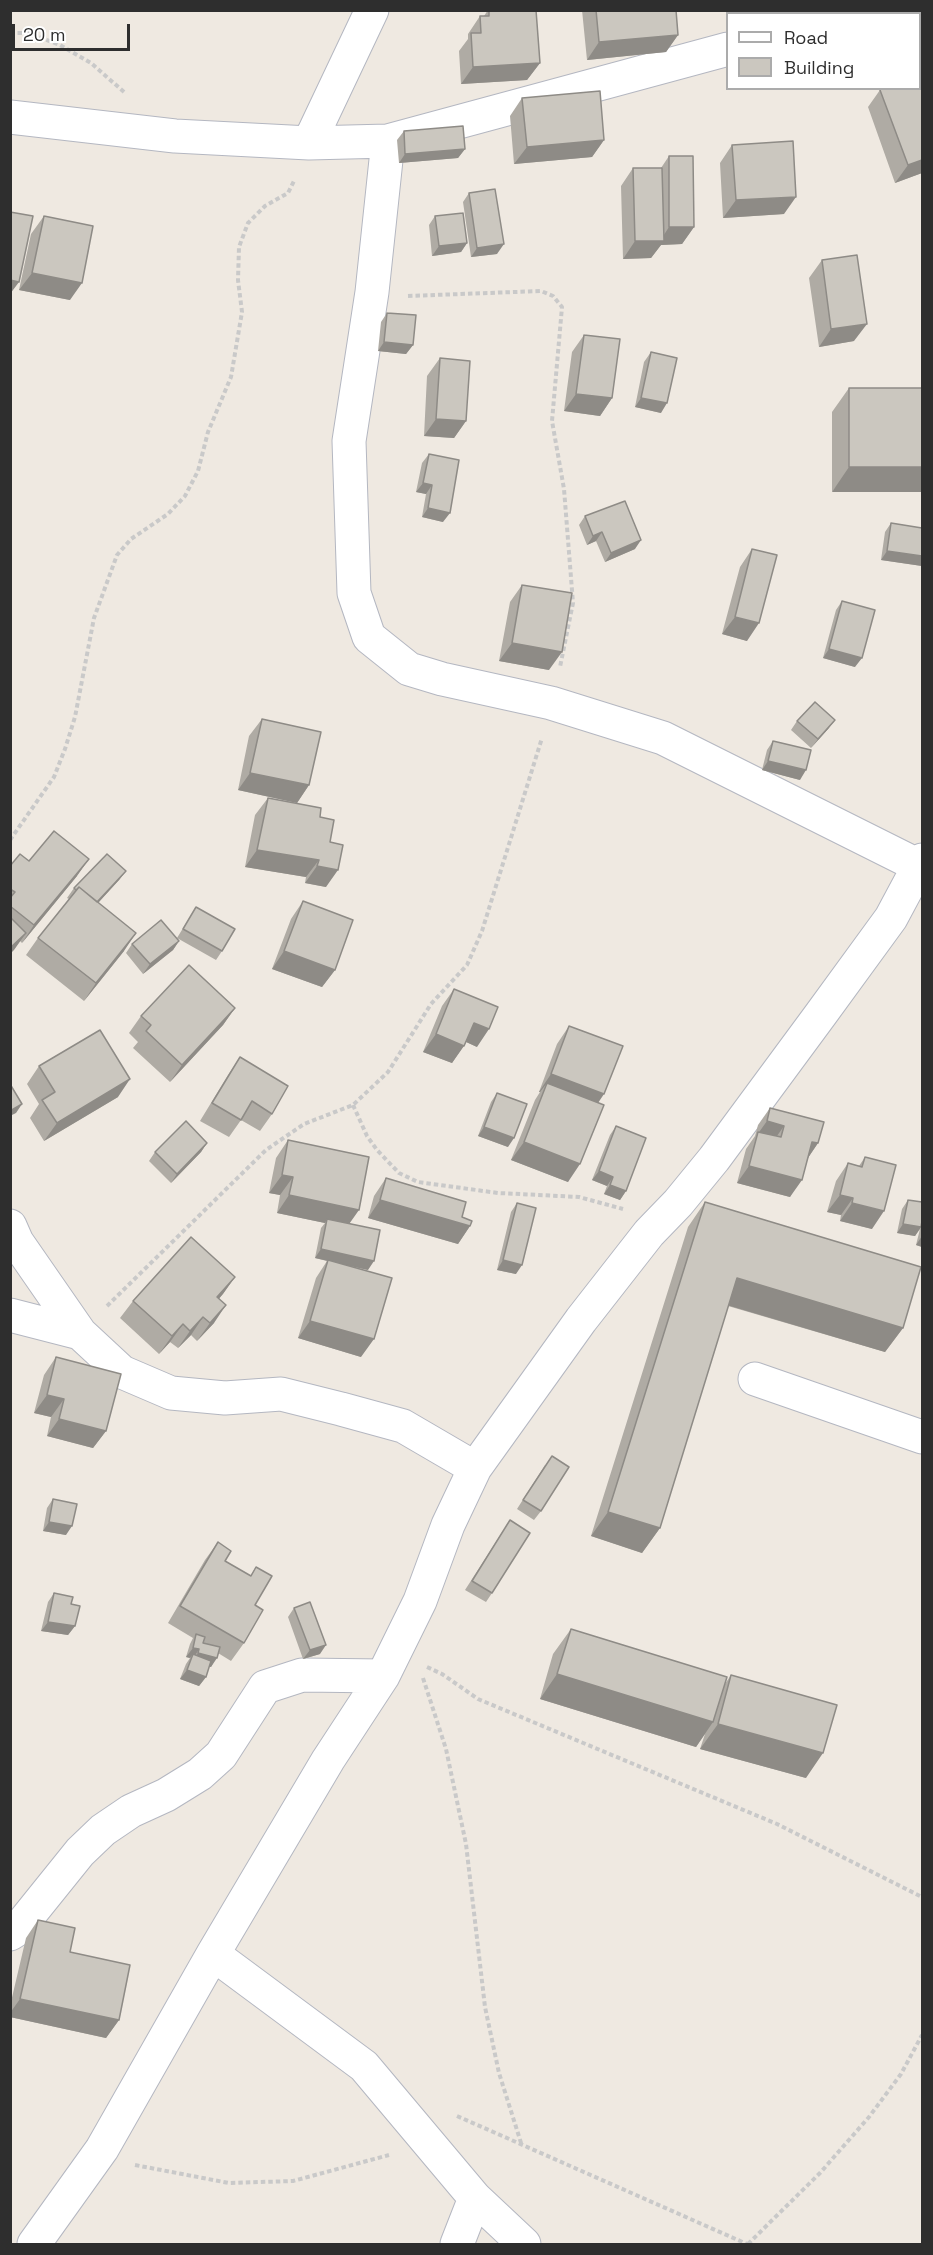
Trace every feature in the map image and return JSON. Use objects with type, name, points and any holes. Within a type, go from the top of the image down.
[{"type":"street","points":[[309,143],[372,10]]},
{"type":"street","points":[[10,117],[175,136],[309,143],[388,141],[726,50]]},
{"type":"street","points":[[34,2244],[102,2149],[213,1954],[328,1760],[383,1676],[407,1629],[475,1468],[582,1320],[714,1159],[891,918],[921,863],[663,738],[551,703],[442,680],[409,669],[369,636],[354,592],[349,441],[372,292],[388,141]]},
{"type":"street","points":[[10,1226],[17,1242],[80,1333],[122,1372],[171,1394],[225,1398],[281,1394],[403,1426],[475,1468]]},
{"type":"street","points":[[10,1315],[80,1333]]},
{"type":"street","points":[[755,1379],[922,1437]]},
{"type":"street","points":[[10,1934],[25,1921],[80,1852],[103,1830],[131,1811],[166,1795],[200,1774],[221,1755],[265,1687],[302,1675],[383,1676]]},
{"type":"street","points":[[213,1954],[364,2066],[475,2198],[524,2244]]},
{"type":"street","points":[[458,2244],[475,2198]]},
{"type":"path","points":[[10,33],[28,33],[60,45],[91,63],[133,100]]},
{"type":"path","points":[[10,840],[54,777],[65,749],[75,717],[94,618],[117,555],[131,539],[168,514],[185,496],[198,471],[208,432],[231,377],[237,348],[242,312],[238,280],[239,247],[248,223],[265,206],[288,192],[301,170],[309,143]]},
{"type":"path","points":[[80,1333],[180,1232],[266,1150],[304,1124],[353,1105],[388,1072],[431,1004],[466,965],[482,931],[551,703],[573,603],[564,489],[552,421],[562,307],[553,296],[541,291],[410,296],[372,292]]},
{"type":"path","points":[[353,1105],[367,1136],[377,1150],[399,1173],[418,1182],[498,1192],[579,1197],[662,1220]]},
{"type":"path","points":[[407,1629],[446,1749],[466,1844],[488,2018],[499,2073],[522,2146]]},
{"type":"path","points":[[418,1664],[442,1674],[478,1699],[777,1824],[922,1897]]},
{"type":"path","points":[[454,2115],[747,2244],[820,2173],[869,2117],[901,2074],[922,2035]]},
{"type":"path","points":[[102,2149],[137,2166],[229,2183],[293,2181],[383,2157],[426,2141]]},
{"type":"building","points":[[489,10],[536,10],[540,63],[473,67],[471,33],[481,33],[480,16],[489,16]]},
{"type":"building","points":[[596,10],[676,10],[678,35],[599,42]]},
{"type":"building","points":[[921,78],[922,160],[908,165],[880,90],[921,90]]},
{"type":"building","points":[[600,91],[604,140],[527,147],[522,98]]},
{"type":"building","points":[[463,126],[465,149],[405,154],[404,131]]},
{"type":"building","points":[[793,141],[796,197],[736,200],[732,145]]},
{"type":"building","points":[[669,156],[693,156],[694,227],[669,227]]},
{"type":"building","points":[[633,168],[662,168],[664,241],[635,241]]},
{"type":"building","points":[[495,189],[504,244],[477,248],[469,193]]},
{"type":"building","points":[[10,212],[33,216],[19,282],[10,280]]},
{"type":"building","points":[[463,213],[467,243],[439,246],[435,216]]},
{"type":"building","points":[[44,216],[93,226],[82,283],[32,273]]},
{"type":"building","points":[[857,255],[867,324],[831,329],[822,260]]},
{"type":"building","points":[[387,313],[416,315],[413,345],[384,342]]},
{"type":"building","points":[[584,335],[620,339],[612,398],[576,394]]},
{"type":"building","points":[[651,352],[677,358],[667,403],[641,398]]},
{"type":"building","points":[[440,358],[470,361],[466,421],[436,419]]},
{"type":"building","points":[[849,388],[922,388],[922,467],[849,467]]},
{"type":"building","points":[[429,454],[459,460],[450,513],[428,508],[432,485],[423,483]]},
{"type":"building","points":[[625,501],[641,540],[611,553],[602,532],[593,536],[585,516]]},
{"type":"building","points":[[891,523],[922,528],[922,556],[887,551]]},
{"type":"building","points":[[752,549],[777,555],[759,623],[735,617]]},
{"type":"building","points":[[522,585],[572,593],[562,652],[512,643]]},
{"type":"building","points":[[842,601],[875,610],[862,658],[829,649]]},
{"type":"building","points":[[815,702],[835,720],[818,739],[797,721]]},
{"type":"building","points":[[262,719],[321,732],[309,785],[250,773]]},
{"type":"building","points":[[773,741],[811,750],[806,770],[768,761]]},
{"type":"building","points":[[268,798],[321,808],[320,817],[334,820],[330,842],[343,845],[338,870],[317,866],[319,860],[257,850]]},
{"type":"building","points":[[54,831],[89,859],[34,925],[10,906],[10,898],[15,892],[10,889],[10,866],[20,854],[29,861]]},
{"type":"building","points":[[107,854],[126,871],[97,902],[79,887],[76,890],[74,888]]},
{"type":"building","points":[[79,887],[136,933],[96,983],[38,938]]},
{"type":"building","points":[[303,901],[353,920],[335,970],[284,951]]},
{"type":"building","points":[[196,907],[235,929],[222,951],[183,929]]},
{"type":"building","points":[[10,917],[26,933],[10,948]]},
{"type":"building","points":[[161,920],[179,941],[150,964],[132,944]]},
{"type":"building","points":[[189,965],[235,1008],[182,1065],[146,1031],[151,1025],[141,1016]]},
{"type":"building","points":[[454,989],[498,1007],[489,1029],[474,1023],[464,1046],[436,1034]]},
{"type":"building","points":[[569,1026],[623,1046],[604,1094],[551,1074]]},
{"type":"building","points":[[100,1030],[130,1079],[57,1123],[42,1100],[55,1092],[39,1066]]},
{"type":"building","points":[[240,1057],[288,1086],[272,1114],[252,1101],[241,1120],[212,1103]]},
{"type":"building","points":[[547,1083],[604,1105],[580,1164],[524,1142]]},
{"type":"building","points":[[10,1084],[22,1104],[10,1111]]},
{"type":"building","points":[[497,1093],[527,1104],[514,1138],[484,1127]]},
{"type":"building","points":[[770,1108],[824,1122],[818,1143],[812,1142],[802,1180],[749,1166],[758,1132],[781,1137],[784,1126],[767,1121]]},
{"type":"building","points":[[186,1121],[207,1143],[177,1174],[155,1152]]},
{"type":"building","points":[[616,1126],[646,1138],[626,1191],[610,1185],[613,1177],[599,1171]]},
{"type":"building","points":[[288,1140],[369,1157],[359,1210],[289,1195],[293,1177],[282,1175]]},
{"type":"building","points":[[865,1157],[896,1165],[884,1211],[852,1203],[853,1198],[840,1195],[848,1163],[862,1167]]},
{"type":"building","points":[[386,1178],[466,1202],[462,1217],[472,1221],[470,1226],[380,1200]]},
{"type":"building","points":[[908,1200],[922,1202],[921,1227],[903,1224]]},
{"type":"building","points":[[705,1202],[921,1267],[903,1328],[737,1278],[660,1528],[608,1512]]},
{"type":"building","points":[[517,1203],[536,1208],[522,1265],[503,1260]]},
{"type":"building","points":[[327,1219],[380,1230],[374,1261],[321,1249]]},
{"type":"building","points":[[191,1237],[235,1277],[217,1297],[226,1305],[210,1323],[203,1317],[190,1331],[183,1324],[172,1336],[133,1301]]},
{"type":"building","points":[[328,1260],[392,1278],[374,1339],[310,1321]]},
{"type":"building","points":[[56,1357],[121,1374],[106,1431],[59,1419],[64,1399],[47,1395]]},
{"type":"building","points":[[552,1456],[569,1467],[541,1511],[523,1500]]},
{"type":"building","points":[[53,1499],[77,1504],[72,1526],[49,1522]]},
{"type":"building","points":[[510,1520],[530,1533],[492,1593],[472,1581]]},
{"type":"building","points":[[218,1542],[231,1551],[225,1561],[251,1576],[256,1567],[272,1576],[255,1605],[263,1610],[244,1643],[180,1606]]},
{"type":"building","points":[[54,1593],[73,1597],[71,1604],[80,1606],[75,1626],[48,1622]]},
{"type":"building","points":[[310,1602],[326,1645],[310,1650],[294,1608]]},
{"type":"building","points":[[571,1629],[727,1677],[713,1722],[557,1674]]},
{"type":"building","points":[[196,1634],[205,1637],[203,1643],[220,1647],[217,1658],[198,1653],[199,1649],[193,1648]]},
{"type":"building","points":[[193,1654],[211,1661],[206,1677],[187,1670]]},
{"type":"building","points":[[731,1675],[837,1705],[823,1753],[718,1724]]},
{"type":"building","points":[[38,1920],[75,1928],[70,1952],[130,1965],[119,2020],[20,1999]]}]
